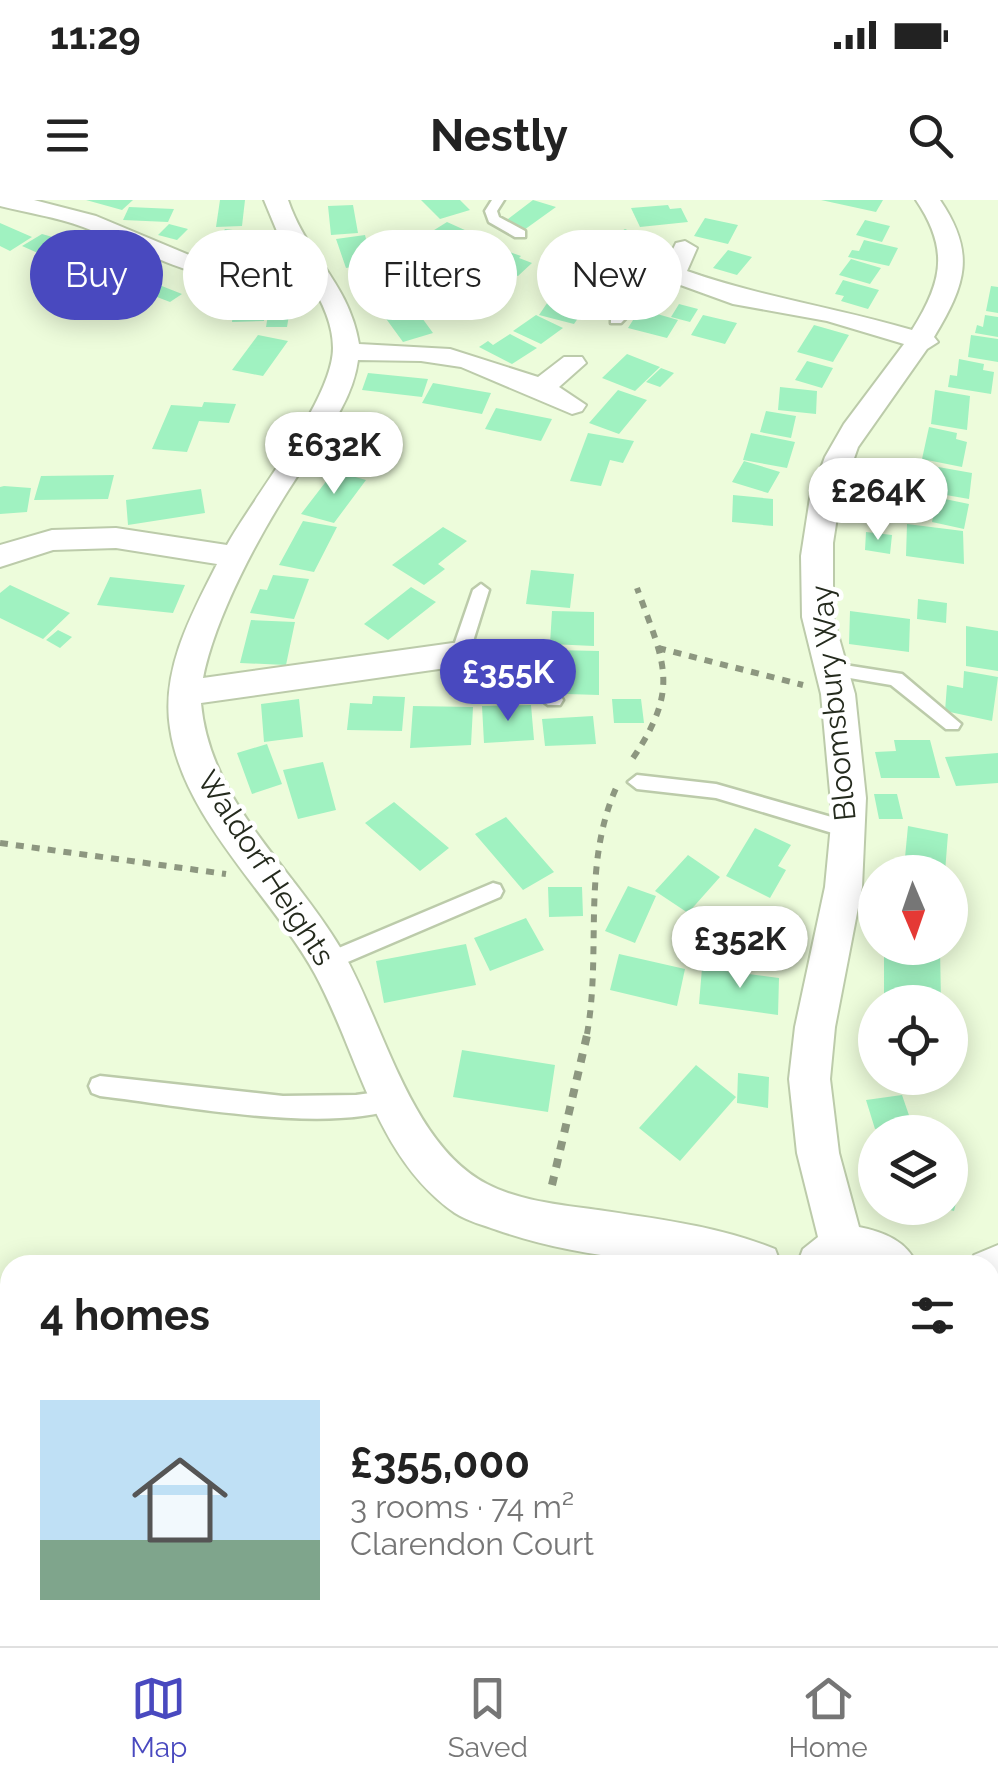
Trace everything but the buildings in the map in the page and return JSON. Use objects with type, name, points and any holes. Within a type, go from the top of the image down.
[{"type":"street","points":[[6,200],[88,221],[183,261]]},
{"type":"street","points":[[276,200],[280,218],[289,230]]},
{"type":"street","name":"Bloomsbury Way","points":[[831,1255],[810,1108],[811,1054],[834,945],[849,830],[835,682],[816,606],[823,505],[851,434],[925,342],[939,318],[957,270],[958,237],[942,212],[928,200]]},
{"type":"street","points":[[682,254],[685,248]]},
{"type":"street","points":[[682,277],[742,299],[830,314],[925,342]]},
{"type":"street","points":[[328,292],[343,324],[346,352],[450,357],[541,388],[572,404]]},
{"type":"street","name":"Waldorf Heights","points":[[346,352],[327,412],[274,488],[199,638],[184,693],[188,744],[234,828],[329,961],[392,1100],[422,1152],[473,1200],[544,1224],[676,1242],[722,1255]]},
{"type":"street","points":[[541,388],[573,363]]},
{"type":"street","points":[[0,556],[52,540],[116,538],[238,557]]},
{"type":"street","points":[[184,693],[228,690],[460,654]]},
{"type":"street","points":[[842,1255],[870,1250],[878,1255]]},
{"type":"lane","points":[[498,200],[492,211],[493,219],[520,234]]},
{"type":"lane","points":[[481,590],[460,654],[519,673],[554,700]]},
{"type":"lane","points":[[835,682],[896,678],[952,724]]},
{"type":"lane","points":[[637,782],[716,791],[849,830]]},
{"type":"lane","points":[[329,961],[493,891]]},
{"type":"lane","points":[[100,1086],[255,1103],[364,1105],[392,1100]]},
{"type":"path","points":[[544,1224],[593,1003],[595,848],[607,803],[661,711],[664,688],[658,648],[637,588]]},
{"type":"path","points":[[658,648],[835,682]]},
{"type":"path","points":[[0,843],[272,880]]}]
